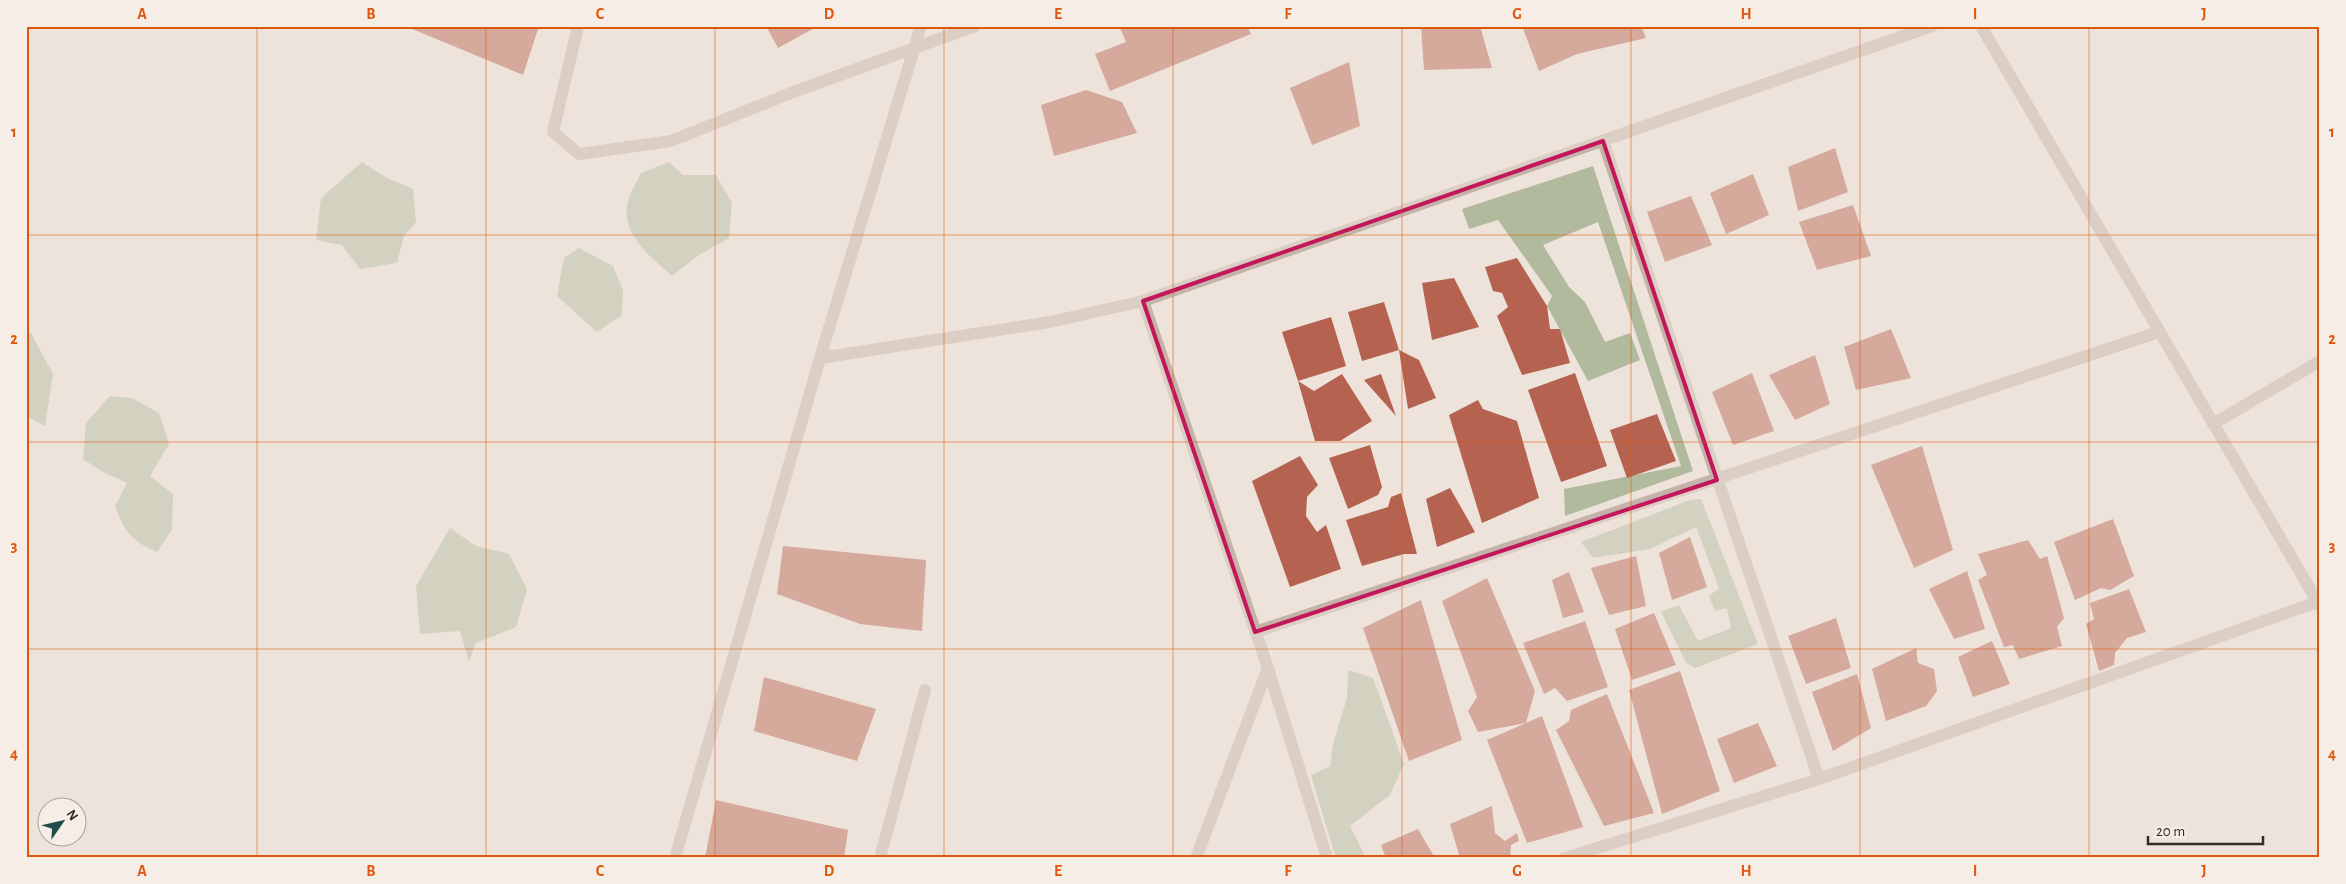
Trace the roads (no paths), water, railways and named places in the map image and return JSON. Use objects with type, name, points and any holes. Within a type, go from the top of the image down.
[{"type":"street","points":[[578,26],[554,132],[579,154],[672,141],[796,91],[975,26]]},
{"type":"street","points":[[675,858],[820,358],[921,26]]},
{"type":"street","points":[[820,358],[1050,322],[1143,301],[1932,26]]},
{"type":"street","points":[[1565,858],[1819,779],[2318,604],[1980,26]]},
{"type":"street","points":[[1603,141],[1819,779]]},
{"type":"street","points":[[1143,301],[1268,668],[1326,858]]},
{"type":"street","points":[[1255,632],[2160,332]]},
{"type":"street","points":[[2213,424],[2320,361]]},
{"type":"street","points":[[1196,858],[1268,668]]},
{"type":"street","points":[[880,858],[925,690]]}]
